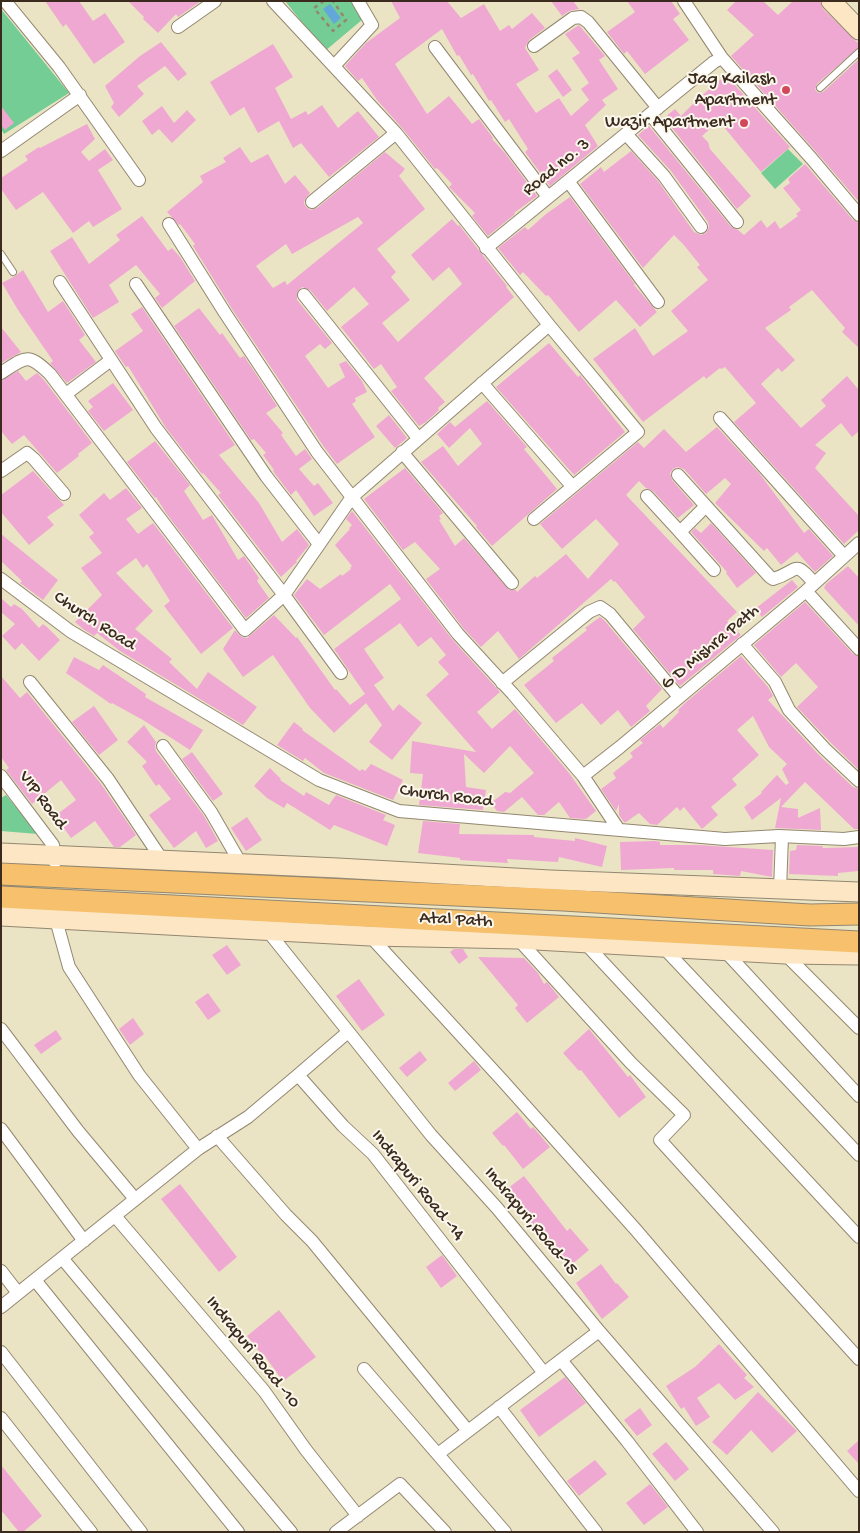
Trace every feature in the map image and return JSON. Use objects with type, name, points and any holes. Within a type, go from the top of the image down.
[{"type":"main road","name":"Atal Path","points":[[1,874],[55,867],[810,915],[859,914]]},
{"type":"main road","name":"Atal Path","points":[[1,898],[55,909],[859,942]]},
{"type":"street","points":[[5,1],[80,95],[139,180]]},
{"type":"street","points":[[178,27],[215,1]]},
{"type":"street","points":[[273,1],[396,133],[486,248],[638,432],[534,519]]},
{"type":"street","points":[[334,66],[372,25],[358,1]]},
{"type":"street","points":[[684,1],[722,58],[859,214]]},
{"type":"street","points":[[831,1],[859,30]]},
{"type":"street","points":[[534,46],[573,18],[581,17],[588,22],[737,222]]},
{"type":"street","points":[[436,47],[548,197]]},
{"type":"street","name":"Road no. 3","points":[[486,248],[718,59],[722,58]]},
{"type":"street","points":[[1,151],[80,95]]},
{"type":"street","points":[[312,202],[396,133]]},
{"type":"street","points":[[626,134],[659,170],[700,227]]},
{"type":"street","points":[[568,181],[658,302]]},
{"type":"street","points":[[169,224],[317,452],[458,634],[583,776],[619,830]]},
{"type":"street","points":[[60,282],[156,428],[284,595],[341,673]]},
{"type":"street","points":[[136,284],[266,476],[319,544]]},
{"type":"street","points":[[304,295],[418,438]]},
{"type":"street","points":[[1,373],[28,359],[34,360],[50,374],[245,630],[284,595],[352,497],[549,325]]},
{"type":"street","points":[[66,394],[111,360]]},
{"type":"street","points":[[482,383],[572,486]]},
{"type":"street","points":[[720,418],[844,556]]},
{"type":"street","points":[[402,452],[512,583]]},
{"type":"street","points":[[1,471],[27,453],[64,494]]},
{"type":"street","points":[[678,475],[773,579],[798,568],[802,569],[810,587],[859,649]]},
{"type":"street","points":[[647,496],[714,570]]},
{"type":"street","points":[[680,532],[706,506]]},
{"type":"street","name":"G D Mishra Path","points":[[583,776],[810,587],[859,543]]},
{"type":"street","name":"Church Road","points":[[1,579],[70,631],[320,780],[399,811],[497,821],[726,839],[782,837],[844,839],[859,837]]},
{"type":"street","points":[[502,683],[589,612],[600,607],[610,614],[679,697]]},
{"type":"street","points":[[742,644],[775,682],[789,710],[825,749],[859,781]]},
{"type":"street","points":[[30,682],[108,779],[163,861]]},
{"type":"street","points":[[163,746],[211,812],[241,864]]},
{"type":"street","name":"VIP Road","points":[[1,776],[53,845],[55,867]]},
{"type":"street","points":[[780,889],[782,837]]},
{"type":"street","points":[[1,853],[55,867],[163,861],[338,868],[550,880],[859,892]]},
{"type":"street","points":[[55,909],[58,927],[70,968],[139,1075],[198,1149]]},
{"type":"street","points":[[1,916],[55,909],[120,923],[370,936],[584,942],[785,954],[859,955]]},
{"type":"street","name":"Indrapuri,Road-15","points":[[267,930],[431,1135],[496,1208],[599,1331],[773,1532]]},
{"type":"street","points":[[370,936],[630,1223],[859,1491]]},
{"type":"street","points":[[518,939],[631,1063],[684,1115],[660,1140],[859,1358]]},
{"type":"street","points":[[584,942],[859,1237]]},
{"type":"street","points":[[662,946],[859,1156]]},
{"type":"street","points":[[724,950],[859,1096]]},
{"type":"street","points":[[785,954],[859,1028]]},
{"type":"street","points":[[1,1029],[78,1131],[135,1199]]},
{"type":"street","points":[[1,1307],[198,1149],[248,1117],[348,1032]]},
{"type":"street","name":"Indrapuri Road -14","points":[[298,1075],[343,1126],[373,1154],[544,1374]]},
{"type":"street","points":[[1,1129],[84,1241]]},
{"type":"street","points":[[217,1136],[286,1216],[312,1242],[468,1431]]},
{"type":"street","name":"Indrapuri Road -10","points":[[115,1216],[264,1390],[306,1450],[358,1516]]},
{"type":"street","points":[[62,1258],[290,1532]]},
{"type":"street","points":[[1,1271],[18,1293]]},
{"type":"street","points":[[35,1280],[238,1532]]},
{"type":"street","points":[[438,1454],[599,1331]]},
{"type":"street","points":[[1,1352],[141,1532]]},
{"type":"street","points":[[561,1360],[627,1441],[697,1532]]},
{"type":"street","points":[[364,1369],[505,1532]]},
{"type":"street","points":[[499,1407],[596,1532]]},
{"type":"street","points":[[1,1418],[91,1532]]},
{"type":"street","points":[[336,1532],[400,1484],[445,1532]]},
{"type":"lane","points":[[820,88],[859,52]]},
{"type":"lane","points":[[1,254],[13,272]]},
{"type":"path","points":[[324,1],[314,8],[333,31],[346,20],[332,1]]},
{"type":"green space","points":[[285,1],[350,1],[363,19],[325,51]]},
{"type":"green space","points":[[1,9],[69,93],[4,134],[1,129]]},
{"type":"green space","points":[[788,149],[803,164],[775,189],[761,173]]},
{"type":"green space","points":[[6,795],[38,834],[1,831],[1,798]]},
{"type":"water","points":[[330,4],[341,18],[334,24],[323,9]]},
{"type":"building","points":[[45,1],[79,1],[93,21],[105,13],[125,42],[94,64],[66,24],[63,27]]},
{"type":"building","points":[[128,1],[201,1],[178,17],[176,14],[158,33]]},
{"type":"building","points":[[391,1],[447,1],[461,18],[484,4],[500,31],[509,25],[512,29],[532,13],[545,28],[529,40],[525,48],[539,70],[516,84],[536,113],[559,98],[571,116],[589,100],[581,89],[589,83],[572,58],[580,53],[565,34],[579,25],[605,56],[599,60],[618,89],[602,100],[606,105],[585,125],[598,146],[550,186],[525,152],[528,149],[509,119],[505,122],[491,100],[489,101],[473,74],[471,75],[459,55],[457,56],[442,29],[395,64],[427,114],[449,96],[472,124],[479,119],[492,139],[505,153],[537,196],[488,236],[472,216],[475,213],[449,187],[452,184],[437,168],[435,169],[377,100],[362,78],[358,81],[345,66],[366,43],[400,18]]},
{"type":"building","points":[[551,1],[573,1],[579,9],[569,11],[562,16]]},
{"type":"building","points":[[627,1],[671,1],[680,14],[673,19],[689,40],[645,74],[627,51],[624,54],[607,32],[635,12]]},
{"type":"building","points":[[736,1],[763,1],[778,15],[793,1],[820,1],[823,9],[859,44],[859,47],[817,84],[815,89],[818,93],[823,92],[859,59],[859,202],[731,56],[754,35],[727,10]]},
{"type":"building","points":[[161,42],[187,74],[178,81],[165,66],[137,86],[144,94],[119,117],[111,107],[114,103],[105,86],[140,56]]},
{"type":"building","points":[[273,44],[293,77],[275,88],[291,119],[306,111],[308,115],[322,105],[338,128],[358,111],[379,137],[329,177],[301,143],[293,148],[279,121],[258,133],[244,107],[230,116],[210,82]]},
{"type":"building","points":[[557,69],[572,90],[563,97],[548,76]]},
{"type":"building","points":[[726,75],[790,147],[761,172],[719,121],[702,136],[708,142],[710,149],[751,196],[737,209],[664,118],[675,109],[681,116]]},
{"type":"building","points":[[1,106],[14,123],[5,130],[1,125]]},
{"type":"building","points":[[162,106],[174,123],[187,110],[196,120],[172,143],[159,129],[152,135],[142,121]]},
{"type":"building","points":[[87,124],[95,139],[81,152],[89,161],[105,149],[113,160],[98,170],[122,209],[93,227],[89,221],[73,233],[43,192],[16,210],[1,189],[1,178],[28,160],[25,156],[39,147]]},
{"type":"building","points":[[649,126],[731,227],[744,235],[761,220],[767,228],[775,221],[780,229],[798,216],[796,214],[801,210],[783,188],[790,183],[788,179],[805,164],[853,220],[859,223],[859,348],[842,332],[845,328],[812,290],[789,307],[791,310],[765,328],[795,360],[782,372],[778,368],[761,384],[801,428],[826,406],[821,400],[847,376],[859,390],[859,431],[852,437],[841,423],[815,445],[826,453],[815,468],[859,516],[859,530],[844,544],[734,422],[756,403],[725,367],[720,368],[706,379],[704,376],[643,422],[593,359],[635,328],[653,356],[688,331],[671,311],[708,280],[697,267],[700,265],[674,235],[643,268],[580,184],[601,167],[604,172],[631,151],[658,181],[694,232],[701,235],[706,233],[709,227],[708,222],[671,171],[638,135]]},
{"type":"building","points":[[240,147],[251,163],[268,154],[285,184],[295,175],[310,193],[304,203],[310,210],[317,208],[385,152],[405,169],[399,176],[425,209],[377,249],[396,272],[391,277],[410,300],[382,323],[398,342],[462,284],[449,267],[433,281],[411,255],[452,219],[459,225],[507,286],[514,297],[424,378],[445,402],[426,422],[419,426],[391,391],[397,387],[381,364],[374,369],[341,327],[369,304],[354,287],[327,311],[310,290],[302,287],[297,292],[297,300],[332,343],[325,349],[320,344],[305,356],[328,388],[345,377],[339,364],[346,361],[362,381],[367,392],[355,398],[356,401],[352,404],[375,437],[337,464],[232,309],[193,246],[195,244],[180,224],[167,212],[203,182],[200,176],[226,162],[223,158]],"holes":[[[358,217],[363,223],[287,285],[285,281],[273,288],[256,266],[286,244],[292,254]]]},
{"type":"building","points":[[570,197],[634,285],[657,312],[640,327],[616,300],[579,332],[548,295],[546,296],[523,272],[520,275],[498,248],[525,227],[528,230]]},
{"type":"building","points":[[142,216],[168,251],[172,248],[180,257],[195,281],[162,308],[155,298],[160,294],[136,265],[109,285],[119,302],[93,318],[50,251],[72,237],[89,264],[120,240],[116,235]]},
{"type":"building","points":[[23,270],[48,312],[63,301],[85,335],[79,340],[96,362],[67,383],[50,363],[53,361],[2,283]]},
{"type":"building","points":[[142,307],[235,445],[219,455],[259,503],[282,542],[297,529],[309,545],[297,562],[281,577],[218,495],[221,493],[202,474],[166,428],[128,366],[126,367],[115,351],[143,331],[131,314]]},
{"type":"building","points":[[199,308],[220,335],[222,333],[240,358],[244,356],[277,406],[266,413],[283,433],[281,435],[296,456],[305,449],[312,459],[299,469],[314,486],[318,483],[333,503],[314,516],[296,490],[291,495],[273,471],[263,455],[266,453],[254,439],[251,440],[174,326]]},
{"type":"building","points":[[1,327],[21,352],[1,363]]},
{"type":"building","points":[[549,343],[578,377],[580,375],[625,432],[574,475],[496,387]]},
{"type":"building","points":[[18,371],[26,381],[37,373],[92,443],[57,473],[24,435],[12,444],[1,431],[1,381]]},
{"type":"building","points":[[113,383],[133,410],[104,431],[88,411],[93,407],[88,401]]},
{"type":"building","points":[[487,401],[527,447],[524,449],[557,489],[492,546],[421,462],[443,446],[458,466],[482,444],[470,428],[449,448],[437,434],[450,422],[455,427]]},
{"type":"building","points":[[389,415],[407,438],[395,448],[376,426]]},
{"type":"building","points":[[717,427],[759,473],[804,533],[809,529],[833,556],[815,572],[797,552],[781,565],[767,548],[764,551],[715,503],[731,484],[725,478],[706,494],[684,469],[677,467],[673,469],[670,473],[672,480],[694,505],[678,518],[653,491],[646,488],[639,481],[626,495],[737,612],[727,621],[741,635],[680,686],[633,629],[645,617],[615,581],[611,579],[519,659],[498,631],[481,647],[464,629],[426,579],[440,569],[415,542],[403,550],[364,499],[405,468],[443,513],[439,516],[441,519],[439,520],[455,546],[464,538],[509,590],[516,590],[517,592],[535,576],[537,578],[566,554],[588,579],[619,544],[596,519],[562,549],[540,524],[638,442],[644,448],[664,429],[686,452]]},
{"type":"building","points":[[155,441],[190,485],[184,491],[203,520],[212,515],[238,560],[244,556],[259,578],[257,581],[269,598],[246,618],[166,513],[156,497],[127,462]]},
{"type":"building","points":[[33,471],[64,505],[47,517],[54,525],[29,545],[1,512],[1,495]]},
{"type":"building","points":[[126,488],[142,508],[126,519],[138,534],[153,523],[233,628],[201,654],[164,606],[170,601],[147,564],[143,568],[136,558],[116,573],[153,611],[135,629],[172,659],[169,662],[197,689],[208,672],[257,707],[243,725],[120,651],[97,633],[94,636],[75,622],[102,595],[81,568],[102,553],[89,537],[94,533],[79,515],[104,493],[110,500]]},
{"type":"building","points":[[352,511],[452,639],[500,692],[477,712],[492,729],[515,709],[569,773],[596,811],[586,819],[570,818],[559,802],[544,815],[538,815],[522,797],[504,812],[497,811],[491,803],[505,792],[510,793],[534,773],[510,746],[484,773],[464,754],[466,787],[486,790],[483,810],[419,805],[423,774],[410,773],[412,741],[476,752],[426,695],[449,674],[438,662],[446,655],[431,637],[418,647],[400,623],[364,649],[384,678],[374,685],[393,711],[399,704],[422,723],[392,760],[369,742],[382,725],[366,703],[334,733],[310,708],[273,655],[243,677],[223,649],[235,630],[242,637],[247,638],[274,615],[297,637],[335,690],[350,705],[365,694],[334,649],[401,599],[390,584],[324,635],[294,595],[307,579],[320,589],[351,569],[352,566],[335,545],[352,525],[346,519]]},
{"type":"building","points":[[711,523],[756,573],[737,588],[727,572],[691,532],[695,528],[701,533]]},
{"type":"building","points":[[1,534],[58,580],[43,600],[20,583],[22,581],[1,561]]},
{"type":"building","points":[[848,566],[859,578],[859,626],[824,588],[826,584]]},
{"type":"building","points":[[792,580],[798,587],[762,617],[755,609]]},
{"type":"building","points":[[1,598],[11,607],[14,604],[22,609],[39,628],[43,624],[60,640],[39,661],[22,643],[15,650],[2,636],[15,624],[1,612]]},
{"type":"building","points":[[805,602],[853,654],[859,657],[859,770],[797,707],[818,687],[796,663],[781,677],[754,645]]},
{"type":"building","points":[[600,617],[662,689],[646,706],[650,711],[631,727],[618,710],[601,725],[582,703],[556,723],[524,685],[554,661],[552,658]]},
{"type":"building","points":[[741,656],[768,687],[773,696],[768,700],[819,755],[853,787],[859,789],[859,829],[854,829],[805,782],[781,807],[798,809],[798,818],[820,808],[821,830],[775,828],[781,798],[752,820],[744,807],[762,793],[777,775],[786,785],[789,783],[782,769],[787,764],[769,747],[753,716],[737,730],[759,755],[732,779],[737,785],[711,807],[718,815],[702,829],[684,807],[680,811],[677,807],[657,825],[650,824],[639,813],[624,822],[619,815],[619,804],[616,811],[601,789],[616,778],[613,773],[633,757],[630,753],[643,743],[640,740],[660,724],[663,728],[685,703]]},
{"type":"building","points":[[74,657],[99,670],[103,665],[146,694],[145,697],[203,730],[190,750],[143,720],[111,704],[66,673]]},
{"type":"building","points":[[1,676],[20,698],[27,692],[101,784],[136,835],[120,847],[114,847],[95,821],[71,838],[55,816],[76,800],[61,780],[32,804],[6,770],[9,768],[1,757]]},
{"type":"building","points":[[94,706],[118,740],[99,755],[72,722]]},
{"type":"building","points":[[294,722],[302,730],[360,771],[362,769],[365,771],[371,764],[403,780],[393,800],[324,773],[305,758],[303,761],[277,745]]},
{"type":"building","points":[[144,725],[156,742],[156,751],[204,816],[218,841],[206,848],[196,831],[174,848],[149,815],[171,799],[159,784],[156,786],[142,766],[147,762],[127,742]]},
{"type":"building","points":[[192,752],[223,794],[213,801],[182,759]]},
{"type":"building","points":[[270,768],[280,780],[304,796],[306,792],[329,805],[336,795],[386,815],[383,820],[395,825],[387,846],[334,825],[330,830],[287,803],[284,808],[267,798],[254,786]]},
{"type":"building","points":[[247,817],[262,840],[246,851],[231,828]]},
{"type":"building","points":[[423,821],[460,824],[459,834],[534,835],[534,837],[575,841],[575,838],[607,846],[602,867],[559,857],[558,862],[507,859],[508,863],[460,860],[460,858],[418,853]]},
{"type":"building","points":[[620,842],[660,842],[660,845],[699,845],[773,850],[772,877],[741,871],[740,876],[713,874],[713,870],[674,870],[674,868],[621,870]]},
{"type":"building","points":[[797,845],[822,846],[823,848],[859,847],[859,871],[838,873],[838,876],[789,874],[790,851],[796,850]]},
{"type":"building","points":[[227,945],[241,965],[227,975],[212,955]]},
{"type":"building","points":[[454,949],[463,949],[468,957],[459,964],[450,952]]},
{"type":"building","points":[[478,957],[524,958],[538,973],[544,984],[547,982],[559,997],[527,1023],[515,1008],[518,1005]]},
{"type":"building","points":[[359,979],[385,1015],[362,1031],[336,996]]},
{"type":"building","points":[[208,993],[221,1011],[208,1020],[195,1002]]},
{"type":"building","points":[[133,1018],[144,1034],[130,1045],[119,1029]]},
{"type":"building","points":[[589,1029],[628,1077],[630,1075],[646,1097],[619,1118],[581,1070],[579,1071],[563,1053]]},
{"type":"building","points":[[56,1030],[62,1039],[41,1054],[34,1045]]},
{"type":"building","points":[[420,1051],[427,1060],[407,1077],[399,1068]]},
{"type":"building","points":[[474,1061],[481,1070],[455,1091],[448,1083]]},
{"type":"building","points":[[517,1112],[550,1147],[523,1169],[492,1133]]},
{"type":"building","points":[[524,1176],[567,1231],[570,1228],[589,1250],[570,1266],[549,1241],[544,1244],[503,1192]]},
{"type":"building","points":[[180,1184],[237,1257],[219,1272],[161,1199]]},
{"type":"building","points":[[442,1255],[457,1276],[441,1288],[426,1267]]},
{"type":"building","points":[[601,1264],[616,1284],[629,1297],[602,1319],[576,1283]]},
{"type":"building","points":[[279,1310],[316,1357],[283,1381],[247,1336]]},
{"type":"building","points":[[719,1344],[747,1375],[744,1378],[754,1387],[735,1400],[719,1383],[697,1398],[710,1417],[696,1426],[684,1407],[681,1409],[666,1386],[695,1367]]},
{"type":"building","points":[[565,1377],[586,1403],[539,1437],[520,1410]]},
{"type":"building","points":[[758,1392],[797,1431],[772,1453],[751,1430],[727,1455],[712,1442]]},
{"type":"building","points":[[640,1408],[652,1425],[637,1436],[624,1420]]},
{"type":"building","points":[[859,1440],[859,1464],[847,1451]]},
{"type":"building","points":[[666,1442],[689,1469],[675,1481],[652,1454]]},
{"type":"building","points":[[595,1460],[607,1474],[579,1496],[567,1481]]},
{"type":"building","points":[[1,1465],[42,1516],[23,1532],[19,1532],[1,1510]]},
{"type":"building","points":[[650,1484],[668,1507],[644,1525],[626,1503]]},
{"type":"place","name":"Jag Kailash Apartment","points":[[786,90]]},
{"type":"place","name":"Wazir Apartment","points":[[744,123]]}]
